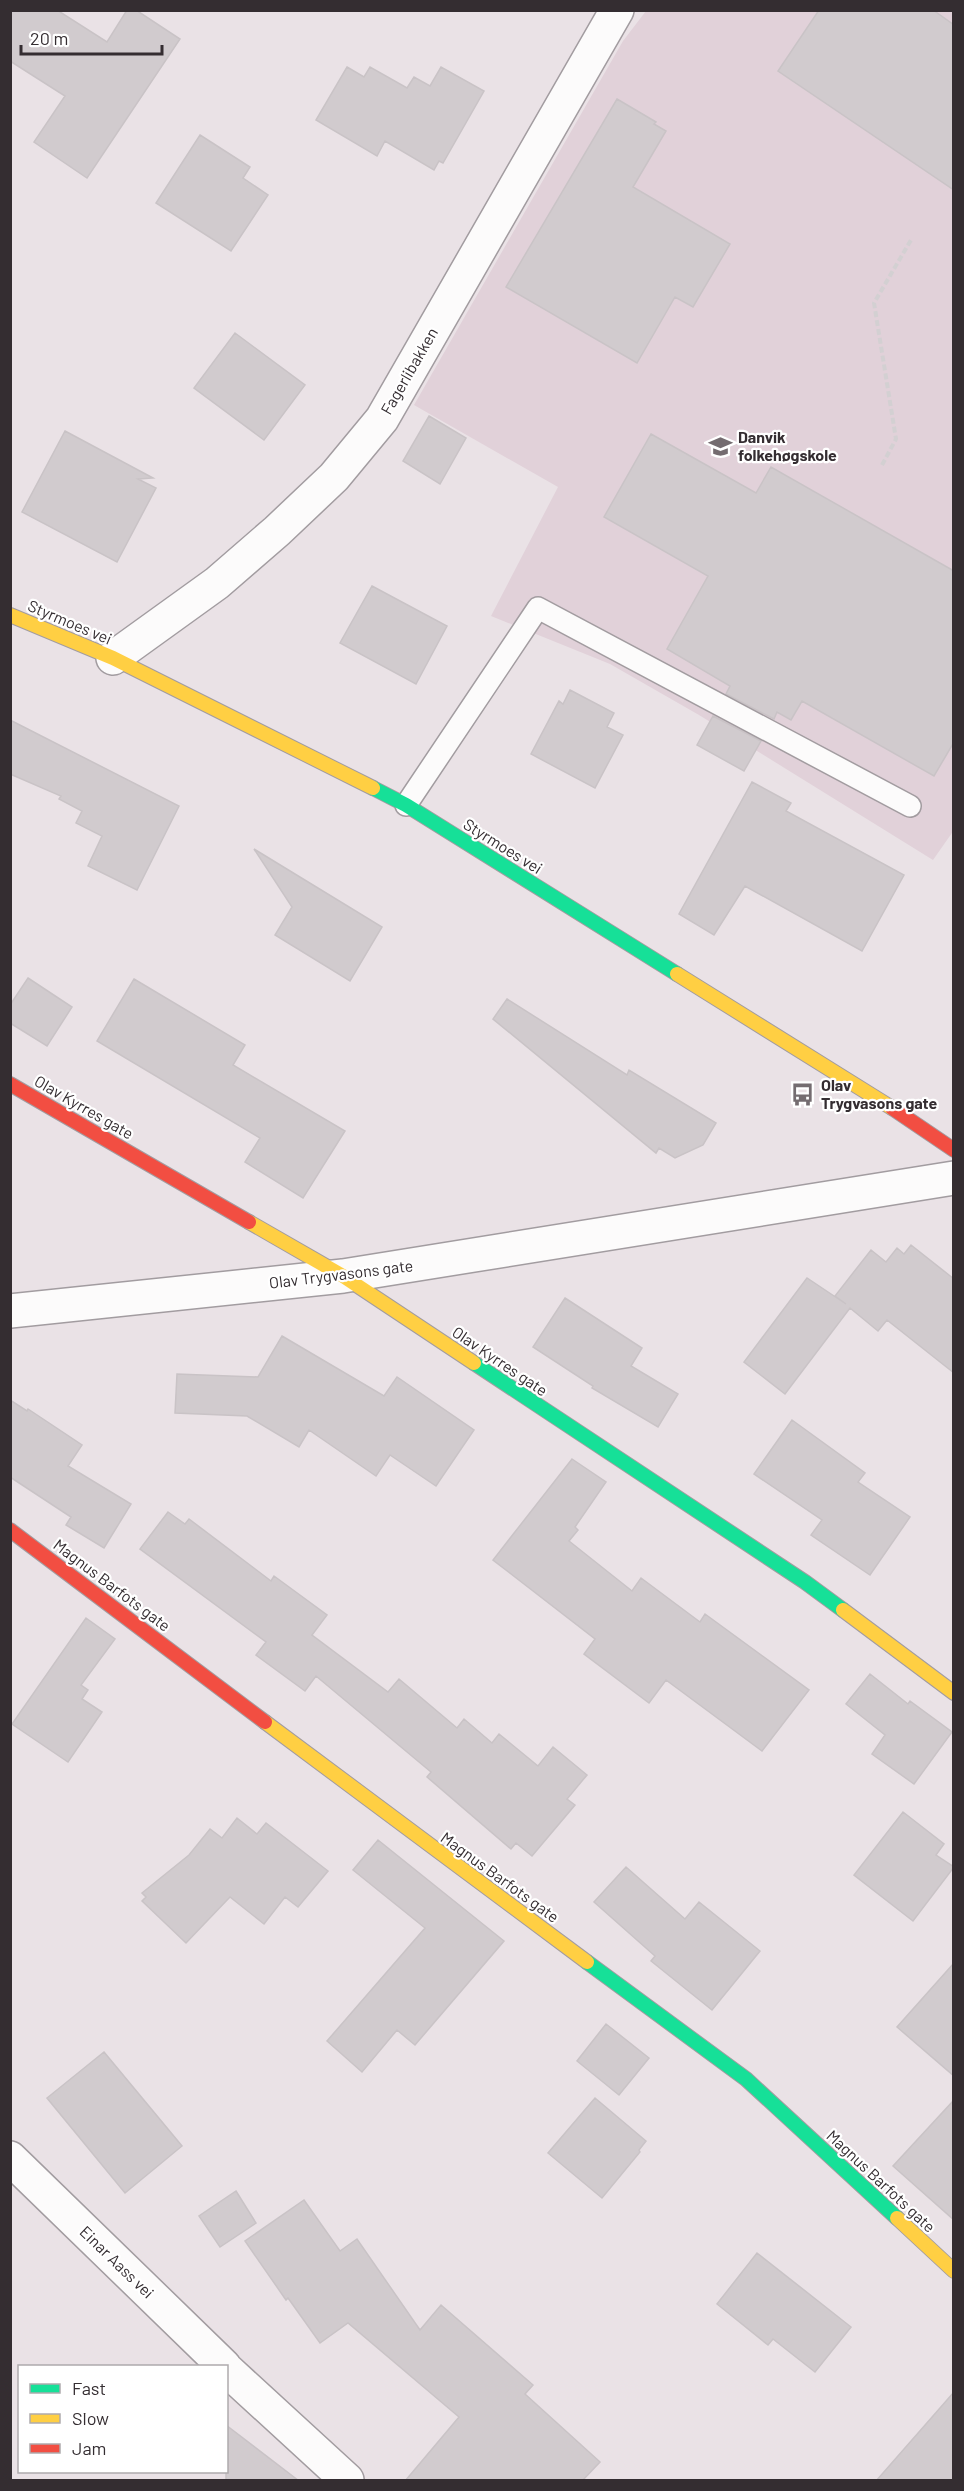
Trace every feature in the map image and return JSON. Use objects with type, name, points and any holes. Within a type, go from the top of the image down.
[{"type":"street","name":"Fagerlibakken","points":[[113,658],[217,583],[278,531],[334,477],[382,419],[617,10]]},
{"type":"street","name":"Styrmoes vei","points":[[10,615],[113,658],[406,805],[872,1095],[954,1150]]},
{"type":"street","name":"Olav Kyrres gate","points":[[10,1083],[343,1276],[805,1582],[954,1693]]},
{"type":"street","name":"Olav Trygvasons gate","points":[[10,1311],[343,1276],[954,1178]]},
{"type":"street","name":"Magnus Barfots gate","points":[[10,1530],[350,1787],[746,2079],[954,2271]]},
{"type":"street","name":"Einar Aass vei","points":[[10,2158],[222,2365]]},
{"type":"street","name":"Einar Aass vei","points":[[228,2371],[347,2481]]},
{"type":"lane","points":[[406,805],[538,608],[910,806]]},
{"type":"path","points":[[882,465],[896,439],[874,303],[911,240]]},
{"type":"shaded area","name":"Danvik folkehøgskole","points":[[646,11],[953,11],[954,830],[933,860],[699,715],[610,664],[491,616],[558,487],[414,405],[623,41]]},
{"type":"building","points":[[10,10],[57,10],[107,42],[127,10],[136,10],[180,39],[87,178],[34,142],[65,96],[10,61]]},
{"type":"building","points":[[819,10],[933,10],[954,25],[954,190],[778,71]]},
{"type":"building","points":[[347,67],[364,77],[370,67],[407,88],[414,77],[430,86],[441,67],[484,91],[443,163],[439,161],[434,170],[385,141],[377,156],[316,120]]},
{"type":"building","points":[[617,99],[656,122],[654,124],[666,131],[633,187],[730,244],[693,307],[675,297],[637,363],[506,287]]},
{"type":"building","points":[[200,135],[250,167],[243,178],[268,195],[231,251],[156,203]]},
{"type":"building","points":[[235,333],[305,385],[264,440],[194,388]]},
{"type":"building","points":[[429,416],[466,438],[440,484],[403,461]]},
{"type":"building","points":[[65,431],[153,478],[138,479],[156,488],[117,562],[22,512]]},
{"type":"building","points":[[651,434],[756,493],[771,467],[954,571],[954,742],[934,776],[802,701],[791,720],[777,712],[774,719],[726,694],[730,686],[667,649],[708,576],[604,517]]},
{"type":"building","points":[[372,586],[447,626],[416,684],[340,643]]},
{"type":"building","points":[[570,690],[614,713],[607,727],[623,735],[595,788],[531,754],[559,701],[563,704]]},
{"type":"building","points":[[713,716],[761,741],[744,771],[697,745]]},
{"type":"building","points":[[10,720],[179,806],[137,890],[88,866],[102,836],[76,823],[82,811],[59,799],[61,796],[10,774]]},
{"type":"building","points":[[752,782],[791,803],[786,811],[904,875],[862,951],[745,886],[714,935],[679,914]]},
{"type":"building","points":[[254,849],[382,927],[350,981],[275,935],[292,907]]},
{"type":"building","points":[[28,978],[72,1007],[47,1046],[10,1023],[10,1005]]},
{"type":"building","points":[[134,979],[245,1045],[233,1065],[345,1131],[303,1198],[245,1162],[260,1138],[97,1041]]},
{"type":"building","points":[[507,999],[627,1075],[629,1070],[716,1123],[703,1145],[675,1158],[659,1148],[656,1153],[493,1019]]},
{"type":"building","points":[[911,1245],[954,1279],[954,1373],[887,1320],[878,1331],[850,1308],[785,1394],[744,1362],[807,1278],[846,1304],[835,1296],[871,1250],[886,1262],[897,1248],[904,1254]]},
{"type":"building","points":[[565,1298],[642,1348],[631,1366],[678,1394],[658,1427],[592,1388],[593,1386],[533,1347]]},
{"type":"building","points":[[282,1336],[384,1396],[397,1377],[474,1430],[436,1486],[390,1455],[376,1476],[309,1430],[299,1447],[247,1416],[175,1413],[177,1374],[258,1377]]},
{"type":"building","points":[[10,1400],[27,1411],[28,1409],[82,1445],[68,1466],[131,1504],[104,1548],[66,1525],[71,1517],[10,1477]]},
{"type":"building","points":[[792,1420],[865,1473],[858,1482],[910,1517],[870,1575],[811,1535],[822,1520],[754,1474]]},
{"type":"building","points":[[572,1459],[606,1482],[575,1527],[578,1530],[569,1541],[632,1591],[641,1578],[700,1622],[705,1614],[809,1690],[762,1751],[666,1680],[649,1703],[584,1654],[595,1639],[493,1560]]},
{"type":"building","points":[[168,1512],[185,1524],[189,1519],[271,1581],[274,1576],[327,1615],[312,1635],[388,1692],[399,1679],[457,1728],[464,1719],[492,1743],[499,1734],[538,1766],[553,1747],[587,1775],[567,1799],[575,1805],[532,1856],[516,1843],[511,1849],[427,1777],[431,1772],[316,1676],[305,1691],[256,1655],[266,1642],[140,1549]]},
{"type":"building","points":[[86,1618],[115,1639],[81,1685],[88,1690],[82,1699],[102,1712],[68,1762],[12,1724]]},
{"type":"building","points":[[870,1674],[908,1704],[910,1701],[952,1732],[914,1784],[872,1754],[885,1735],[846,1704]]},
{"type":"building","points":[[903,1812],[944,1844],[936,1855],[954,1867],[913,1921],[854,1875]]},
{"type":"building","points":[[237,1818],[257,1834],[266,1823],[328,1871],[298,1907],[285,1897],[264,1924],[230,1897],[186,1943],[142,1901],[146,1897],[142,1893],[189,1855],[210,1829],[222,1838]]},
{"type":"building","points":[[378,1840],[504,1941],[415,2045],[397,2030],[362,2072],[327,2041],[425,1928],[353,1870]]},
{"type":"building","points":[[626,1867],[685,1919],[699,1902],[760,1951],[712,2010],[651,1961],[655,1956],[594,1902]]},
{"type":"building","points":[[954,1963],[954,2076],[897,2027]]},
{"type":"building","points":[[606,2024],[649,2058],[619,2095],[577,2061]]},
{"type":"building","points":[[104,2052],[182,2146],[125,2193],[47,2098]]},
{"type":"building","points":[[595,2098],[646,2141],[639,2150],[640,2152],[602,2198],[548,2153]]},
{"type":"building","points":[[954,2100],[954,2220],[893,2166]]},
{"type":"building","points":[[236,2191],[256,2223],[220,2247],[199,2216]]},
{"type":"building","points":[[304,2200],[340,2251],[357,2239],[420,2330],[441,2305],[533,2385],[525,2394],[600,2462],[582,2481],[405,2481],[459,2417],[348,2323],[320,2343],[288,2298],[286,2300],[245,2241]]},
{"type":"building","points":[[757,2253],[851,2327],[815,2372],[773,2339],[768,2345],[717,2304]]},
{"type":"building","points":[[954,2392],[954,2481],[876,2481]]},
{"type":"building","points":[[228,2427],[299,2481],[226,2481]]},
{"type":"traffic: fast","points":[[373,788],[406,805],[677,974]]},
{"type":"traffic: fast","points":[[474,1363],[805,1582],[843,1610]]},
{"type":"traffic: fast","points":[[587,1962],[746,2079],[897,2218]]},
{"type":"traffic: slow","points":[[10,615],[113,658],[373,788]]},
{"type":"traffic: slow","points":[[677,974],[892,1108]]},
{"type":"traffic: slow","points":[[249,1222],[343,1276],[474,1363]]},
{"type":"traffic: slow","points":[[843,1610],[954,1693]]},
{"type":"traffic: slow","points":[[265,1722],[587,1962]]},
{"type":"traffic: slow","points":[[897,2218],[954,2271]]},
{"type":"traffic: jam","points":[[10,1084],[249,1222]]},
{"type":"traffic: jam","points":[[892,1108],[954,1150]]},
{"type":"traffic: jam","points":[[10,1530],[265,1722]]},
{"type":"place","name":"Danvik folkehøgskole","points":[[720,446]]},
{"type":"place","name":"Olav Trygvasons gate","points":[[803,1094]]}]
